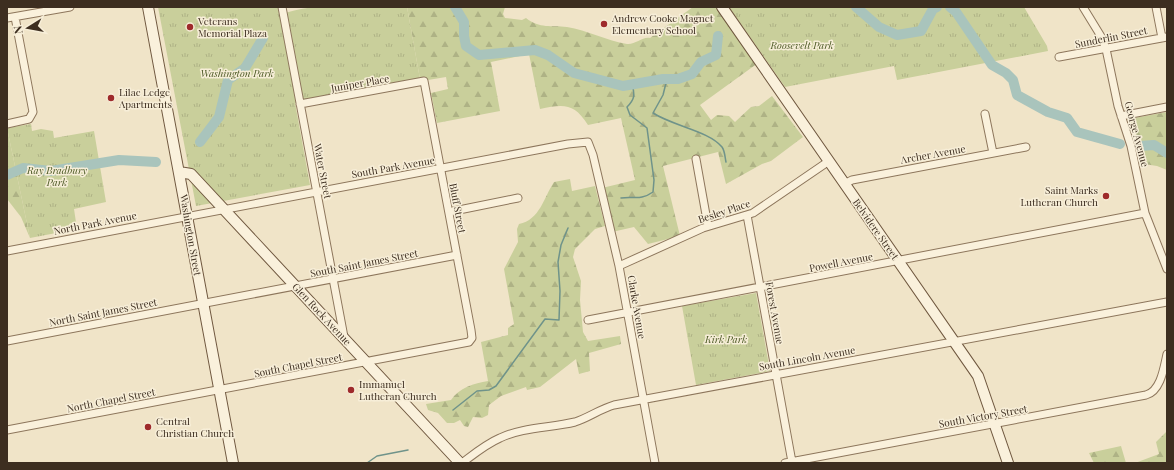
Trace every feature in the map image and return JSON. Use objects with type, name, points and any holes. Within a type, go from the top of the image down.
[{"type":"main road","name":"Washington Street","points":[[148,7],[233,463]]},
{"type":"main road","name":"Belvidere Street","points":[[722,7],[978,376],[1008,463]]},
{"type":"main road","name":"Glen Rock Avenue","points":[[179,172],[191,174],[461,463]]},
{"type":"street","points":[[7,124],[29,119],[32,116],[33,109],[11,18],[70,7]]},
{"type":"street","name":"Water Street","points":[[282,7],[344,338]]},
{"type":"street","name":"George Avenue","points":[[1083,7],[1102,38],[1106,49],[1121,116],[1131,146],[1145,213],[1167,269]]},
{"type":"street","points":[[1156,7],[1165,38]]},
{"type":"street","name":"Sunderlin Street","points":[[1059,57],[1165,38]]},
{"type":"street","name":"Juniper Place","points":[[300,104],[424,81]]},
{"type":"street","name":"Bluff Street","points":[[424,81],[472,338]]},
{"type":"street","points":[[1121,116],[1167,107]]},
{"type":"street","points":[[985,114],[993,153]]},
{"type":"street","name":"South Park Avenue","points":[[187,216],[584,142],[588,142],[593,155]]},
{"type":"street","name":"Archer Avenue","points":[[844,184],[852,180],[1026,147]]},
{"type":"street","name":"Clarke Avenue","points":[[593,155],[619,266],[655,463]]},
{"type":"street","points":[[696,159],[708,226]]},
{"type":"street","name":"Besley Place","points":[[619,266],[708,226],[754,213],[829,161]]},
{"type":"street","points":[[449,212],[518,198]]},
{"type":"street","name":"Powell Avenue","points":[[588,320],[1145,213]]},
{"type":"street","name":"Forest Avenue","points":[[747,215],[776,374],[789,462]]},
{"type":"street","name":"North Park Avenue","points":[[7,251],[187,216]]},
{"type":"street","name":"South Saint James Street","points":[[203,304],[457,255]]},
{"type":"street","name":"South Lincoln Avenue","points":[[461,463],[486,444],[501,437],[516,432],[575,422],[599,409],[776,374],[1167,302]]},
{"type":"street","name":"North Saint James Street","points":[[7,341],[203,304]]},
{"type":"street","name":"South Chapel Street","points":[[219,390],[458,345],[469,342],[472,338]]},
{"type":"street","name":"South Victory Street","points":[[789,462],[1150,394],[1159,382],[1167,354]]},
{"type":"street","name":"North Chapel Street","points":[[7,430],[219,390]]},
{"type":"green space","name":"Washington Park","points":[[325,6],[407,7],[420,79],[295,103],[310,185],[196,206],[158,7],[278,7],[280,15],[308,8]]},
{"type":"green space","points":[[407,7],[505,7],[503,14],[505,18],[522,20],[526,18],[536,24],[574,28],[630,44],[645,38],[650,38],[693,7],[718,7],[758,63],[700,105],[711,120],[717,115],[729,116],[735,122],[751,107],[759,106],[772,96],[803,137],[771,161],[762,164],[726,184],[718,152],[663,166],[680,236],[648,244],[634,227],[612,232],[602,188],[635,180],[621,118],[588,125],[578,113],[568,107],[556,106],[540,109],[529,54],[491,62],[500,111],[437,123],[431,93],[448,89],[446,77],[428,80],[420,79]]},
{"type":"green space","name":"Roosevelt Park","points":[[729,7],[1024,7],[1047,46],[1048,51],[897,80],[894,66],[785,87]]},
{"type":"green space","points":[[1167,112],[1167,170],[1157,166],[1144,164],[1136,133],[1129,119]]},
{"type":"green space","name":"Ray Bradbury Park","points":[[31,124],[32,131],[41,129],[53,131],[54,138],[94,131],[106,202],[74,209],[77,229],[30,238],[7,128]]},
{"type":"green space","points":[[7,128],[30,238],[21,217],[7,199]]},
{"type":"green space","points":[[570,179],[572,191],[595,186],[605,226],[595,229],[575,249],[573,257],[581,281],[580,300],[583,332],[588,341],[620,336],[621,344],[589,353],[590,371],[579,374],[576,359],[540,387],[527,390],[526,387],[501,396],[489,405],[488,415],[482,418],[473,417],[468,427],[464,426],[460,420],[454,423],[447,423],[438,413],[428,410],[426,404],[451,400],[463,389],[477,383],[488,381],[481,342],[508,335],[508,328],[514,324],[504,269],[518,242],[517,229],[519,224],[526,222],[537,213],[554,182]]},
{"type":"green space","name":"Kirk Park","points":[[756,293],[770,371],[696,385],[682,306]]},
{"type":"green space","points":[[1167,431],[1167,463],[1135,463],[1159,454],[1156,442]]},
{"type":"green space","points":[[1121,446],[1126,463],[1094,463],[1089,453]]},
{"type":"waterway","points":[[455,7],[464,22],[466,46],[479,55],[535,50],[548,55],[574,73],[623,86],[663,79],[678,79],[692,74],[701,62],[716,55],[718,36]]},
{"type":"waterway","points":[[856,7],[879,27],[897,35],[921,31],[933,9],[937,7]]},
{"type":"waterway","points":[[950,7],[956,12],[992,65],[1006,73],[1013,80],[1017,95],[1048,112],[1067,118],[1077,132],[1120,144]]},
{"type":"waterway","points":[[200,142],[219,117],[228,80],[245,68],[263,38]]},
{"type":"waterway","points":[[667,79],[663,95],[653,113],[661,118],[700,133],[716,141],[723,149],[726,162]]},
{"type":"waterway","points":[[621,198],[641,197],[653,192],[654,180],[647,128],[630,115],[627,107],[632,102],[634,97],[632,84]]},
{"type":"waterway","points":[[1140,146],[1154,145],[1167,153]]},
{"type":"waterway","points":[[7,175],[23,168],[51,171],[119,160],[156,162]]},
{"type":"waterway","points":[[453,410],[477,391],[489,390],[496,386],[545,319],[559,320],[560,291],[558,262],[561,245],[568,228]]},
{"type":"waterway","points":[[367,463],[377,456],[408,450]]},
{"type":"place","name":"Andrew Cooke Magnet Elementary School","points":[[604,24]]},
{"type":"place","name":"Veterans Memorial Plaza","points":[[190,27]]},
{"type":"place","name":"Lilac Ledge Apartments","points":[[111,98]]},
{"type":"place","name":"Saint Marks Lutheran Church","points":[[1106,196]]},
{"type":"place","name":"Immanuel Lutheran Church","points":[[351,390]]},
{"type":"place","name":"Central Christian Church","points":[[148,427]]}]
